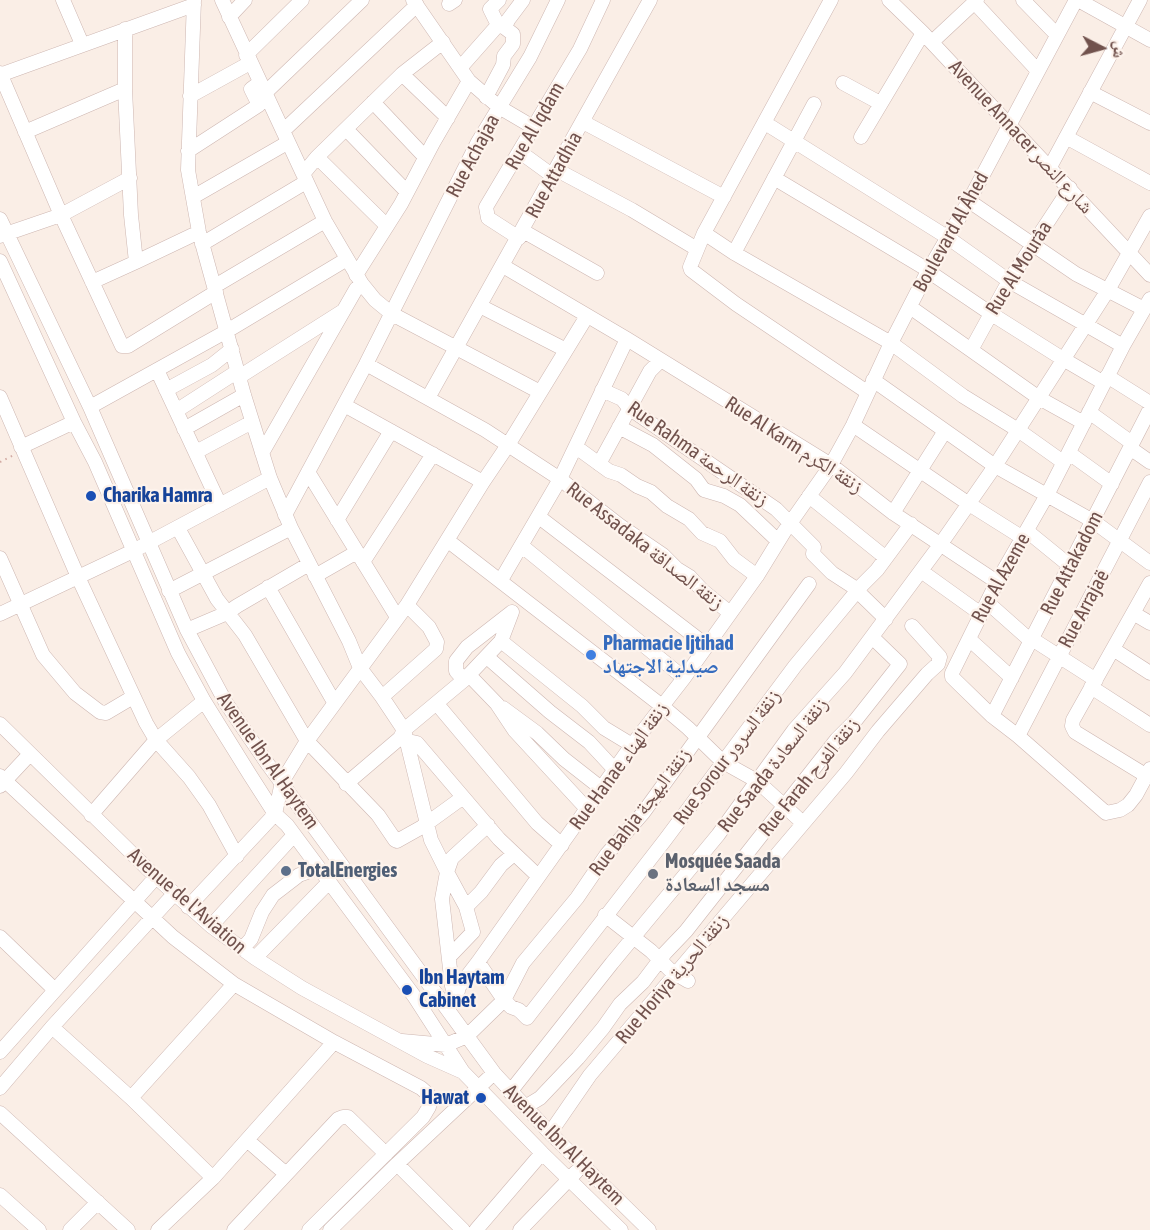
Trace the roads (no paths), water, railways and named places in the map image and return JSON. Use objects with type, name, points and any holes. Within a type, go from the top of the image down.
[{"type":"street","points":[[63,0],[82,44]]},
{"type":"street","points":[[222,0],[325,221],[359,279],[375,300],[392,314],[540,392]]},
{"type":"street","points":[[229,17],[245,0]]},
{"type":"street","points":[[190,96],[248,59],[302,0]]},
{"type":"street","points":[[188,151],[259,105],[251,89],[262,88],[362,0]]},
{"type":"street","points":[[460,68],[498,25],[490,9],[499,0]]},
{"type":"street","points":[[486,97],[503,65],[504,56],[513,44],[513,34],[505,28],[508,20],[523,0]]},
{"type":"street","name":"Rue Achajaa","points":[[288,522],[308,472],[392,314],[478,142],[530,57],[558,0]]},
{"type":"street","name":"Rue Al Iqdam","points":[[597,273],[488,218],[486,207],[580,49],[603,0]]},
{"type":"street","name":"Rue Attadhia","points":[[428,398],[650,0]]},
{"type":"street","points":[[831,0],[704,233],[691,270],[736,304],[945,431],[995,466],[1093,521],[1150,563]]},
{"type":"street","name":"Avenue Annacer شارع النصر","points":[[890,0],[1150,275]]},
{"type":"street","points":[[1023,0],[1057,35]]},
{"type":"street","points":[[1077,0],[1150,40]]},
{"type":"street","name":"Boulevard Al Âhed","points":[[831,465],[928,271],[969,201],[1077,0]]},
{"type":"street","points":[[1050,168],[1140,0]]},
{"type":"street","points":[[861,137],[880,103],[928,38],[972,2],[1038,71]]},
{"type":"street","points":[[325,221],[215,289],[126,347],[121,344],[61,215],[0,74],[194,3],[188,170],[201,238],[215,289],[232,349],[244,395],[270,478],[288,522],[349,641],[360,668],[406,735],[417,743],[462,798],[514,854],[538,876]]},
{"type":"street","points":[[193,197],[285,137],[415,3],[469,81],[499,107],[533,127]]},
{"type":"street","points":[[125,29],[129,178],[136,262]]},
{"type":"street","points":[[92,282],[136,262],[201,238],[304,178],[316,157],[402,74],[443,42]]},
{"type":"street","points":[[402,74],[448,118]]},
{"type":"street","points":[[262,453],[356,290],[359,279],[387,226],[469,81]]},
{"type":"street","points":[[843,82],[880,103]]},
{"type":"street","points":[[25,132],[125,89]]},
{"type":"street","points":[[1090,92],[1150,123]]},
{"type":"street","points":[[373,102],[425,157]]},
{"type":"street","points":[[734,254],[814,104]]},
{"type":"street","points":[[583,122],[724,197]]},
{"type":"street","points":[[765,123],[947,237],[1009,280],[1123,345]]},
{"type":"street","points":[[345,129],[407,192]]},
{"type":"street","points":[[1066,137],[1150,183]]},
{"type":"street","points":[[520,152],[555,173],[632,210],[697,249]]},
{"type":"street","points":[[316,157],[387,226]]},
{"type":"street","points":[[3,234],[61,215],[129,178]]},
{"type":"street","points":[[774,178],[928,271],[1063,360],[1150,403]]},
{"type":"street","name":"Rue Al Mourâa","points":[[971,350],[1009,280],[1070,188]]},
{"type":"street","points":[[969,201],[1076,274],[1108,290],[1147,304]]},
{"type":"street","name":"Rue Saada زنقة السعادة","points":[[510,1092],[718,835],[794,730],[827,695],[940,545],[995,466],[1108,290],[1150,216]]},
{"type":"street","name":"Avenue Ibn Al Haytem","points":[[0,219],[3,234],[90,407],[187,630],[226,703],[494,1073],[550,1133],[649,1230]]},
{"type":"street","points":[[704,233],[734,254],[891,343],[963,396],[1112,484]]},
{"type":"street","points":[[90,407],[227,331],[347,259]]},
{"type":"street","name":"Avenue Ibn Al Haytem","points":[[0,261],[74,423],[95,462],[178,653],[204,701],[275,814],[294,835],[414,996],[463,1072],[621,1230]]},
{"type":"street","name":"Rue Al Karm زنقة الكرم","points":[[503,266],[627,339],[831,465],[893,513],[997,582]]},
{"type":"street","name":"Rue Al Azeme","points":[[1147,304],[1123,345],[1047,495],[997,582],[953,670],[952,677],[992,716],[1106,813],[1120,810],[1128,805],[1148,772]]},
{"type":"street","points":[[480,306],[566,350]]},
{"type":"street","points":[[909,307],[1039,398],[1086,418],[1131,446],[1150,462]]},
{"type":"street","points":[[176,411],[344,310]]},
{"type":"street","points":[[188,907],[275,814],[282,782],[307,741],[406,605],[587,316]]},
{"type":"street","points":[[501,580],[560,479],[627,339]]},
{"type":"street","points":[[166,390],[212,365],[232,349]]},
{"type":"street","points":[[599,464],[650,370],[660,361]]},
{"type":"street","name":"Rue Assadaka زنقة الصداقة","points":[[366,364],[508,445],[560,479],[619,525],[663,555],[730,613]]},
{"type":"street","points":[[157,370],[220,505]]},
{"type":"street","name":"Rue Rahma زنقة الرحمة","points":[[602,390],[622,399],[629,408],[739,485],[762,498],[814,547],[813,554],[832,573],[857,591]]},
{"type":"street","points":[[184,429],[244,395]]},
{"type":"street","points":[[0,397],[133,697],[156,740],[189,777],[209,805],[237,856]]},
{"type":"street","points":[[344,405],[483,482]]},
{"type":"street","name":"Rue Attakadom","points":[[992,716],[1150,409]]},
{"type":"street","points":[[196,452],[252,422]]},
{"type":"street","points":[[21,447],[74,423]]},
{"type":"street","points":[[853,425],[969,504],[1025,534],[1070,566]]},
{"type":"street","points":[[619,427],[653,445],[696,479],[704,489],[740,505],[778,541]]},
{"type":"street","points":[[337,520],[391,431]]},
{"type":"street","points":[[893,513],[945,431]]},
{"type":"street","points":[[576,447],[609,471],[651,492],[667,506],[689,519],[702,533],[720,542],[734,559],[757,576]]},
{"type":"street","points":[[187,630],[227,613],[268,587],[312,570],[360,557],[433,454]]},
{"type":"street","name":"Rue Hanae زنقة الهناء","points":[[446,1005],[632,745],[684,678],[757,576],[790,523],[831,465]]},
{"type":"street","points":[[308,472],[397,617]]},
{"type":"street","points":[[0,614],[149,543],[270,478]]},
{"type":"street","name":"Rue Arrajaë","points":[[1018,736],[1150,482]]},
{"type":"street","points":[[809,496],[886,558]]},
{"type":"street","points":[[538,517],[706,645]]},
{"type":"street","points":[[169,591],[204,574],[288,522]]},
{"type":"street","name":"Rue Sorour زنقة السرور","points":[[478,962],[504,1000],[527,1018],[665,840],[795,666],[886,558],[911,524]]},
{"type":"street","points":[[178,528],[222,608],[245,635],[307,741],[378,815],[397,841],[462,798]]},
{"type":"street","points":[[447,540],[662,706],[723,762],[757,781],[803,823]]},
{"type":"street","points":[[522,546],[684,678]]},
{"type":"street","points":[[0,558],[43,655],[75,693],[100,712],[106,713],[133,697]]},
{"type":"street","points":[[921,571],[1060,656],[1150,725]]},
{"type":"street","name":"Rue Bahja زنقة البهجة","points":[[467,1036],[504,1000],[523,963],[577,898],[607,854],[643,813],[809,584]]},
{"type":"street","points":[[1148,772],[1073,729],[1073,720],[1150,584]]},
{"type":"street","points":[[268,587],[334,702]]},
{"type":"street","points":[[857,591],[886,618]]},
{"type":"street","points":[[346,784],[406,735],[487,657],[501,641],[519,595]]},
{"type":"street","points":[[382,697],[436,649],[437,642],[429,627],[406,605]]},
{"type":"street","points":[[512,612],[467,647],[456,661],[456,671],[537,733],[564,759],[601,788]]},
{"type":"street","points":[[1134,613],[1150,623]]},
{"type":"street","name":"Rue Horiya زنقة الحرية","points":[[550,1133],[590,1075],[682,978],[878,731],[938,664],[940,657],[912,626]]},
{"type":"street","name":"Rue Farah زنقة الفرح","points":[[525,1107],[540,1098],[578,1058],[620,1004],[643,982],[837,739],[855,721],[900,664],[872,637]]},
{"type":"street","points":[[969,639],[1012,678]]},
{"type":"street","points":[[501,641],[582,705],[604,728],[632,745]]},
{"type":"street","points":[[1113,649],[1150,673]]},
{"type":"street","points":[[487,657],[549,712],[590,742],[615,770]]},
{"type":"street","points":[[91,815],[156,740],[204,701]]},
{"type":"street","points":[[437,704],[537,823],[562,845]]},
{"type":"street","points":[[497,704],[515,731],[587,809]]},
{"type":"street","name":"Avenue de l'Aviation","points":[[0,724],[91,815],[211,926],[302,988],[428,1056],[463,1072]]},
{"type":"street","points":[[406,735],[431,840],[466,908],[472,932],[448,957]]},
{"type":"street","points":[[30,754],[2,781],[190,951],[234,984],[334,1042],[421,1088],[429,1095],[429,1107],[423,1117],[309,1230]]},
{"type":"street","points":[[458,991],[454,992],[453,989],[442,899],[452,858],[488,825]]},
{"type":"street","points":[[211,926],[294,835]]},
{"type":"street","points":[[466,908],[482,892],[501,865],[514,854]]},
{"type":"street","points":[[242,949],[251,939],[262,912],[280,887],[298,875],[319,868]]},
{"type":"street","points":[[0,1053],[156,877]]},
{"type":"street","points":[[255,877],[273,895]]},
{"type":"street","points":[[255,958],[329,882]]},
{"type":"street","points":[[0,1088],[174,894]]},
{"type":"street","points":[[605,915],[682,978]]},
{"type":"street","points":[[0,937],[55,990]]},
{"type":"street","points":[[131,1098],[234,984]]},
{"type":"street","points":[[52,1028],[131,1098],[213,1178]]},
{"type":"street","name":"Avenue de l'Aviation","points":[[402,1041],[446,1045],[467,1036]]},
{"type":"street","points":[[158,1230],[213,1178],[334,1042]]},
{"type":"street","points":[[330,1230],[494,1073]]},
{"type":"street","points":[[0,1113],[128,1230]]},
{"type":"street","points":[[234,1230],[338,1119],[348,1117],[386,1154]]},
{"type":"street","points":[[247,1140],[286,1174]]},
{"type":"street","points":[[476,1230],[542,1153]]},
{"type":"street","points":[[397,1164],[463,1230]]},
{"type":"street","points":[[520,1230],[584,1164]]},
{"type":"street","points":[[0,1196],[39,1230]]},
{"type":"street","points":[[70,1230],[98,1202]]},
{"type":"place","name":"Charika Hamra","points":[[91,496]]},
{"type":"place","name":"Pharmacie Ijtihad صيدلية الاجتهاد","points":[[591,655]]},
{"type":"place","name":"TotalEnergies","points":[[286,871]]},
{"type":"place","name":"Mosquée Saada مسجد السعادة","points":[[653,874]]},
{"type":"place","name":"Ibn Haytam Cabinet","points":[[407,990]]},
{"type":"place","name":"Hawat","points":[[481,1098]]}]
